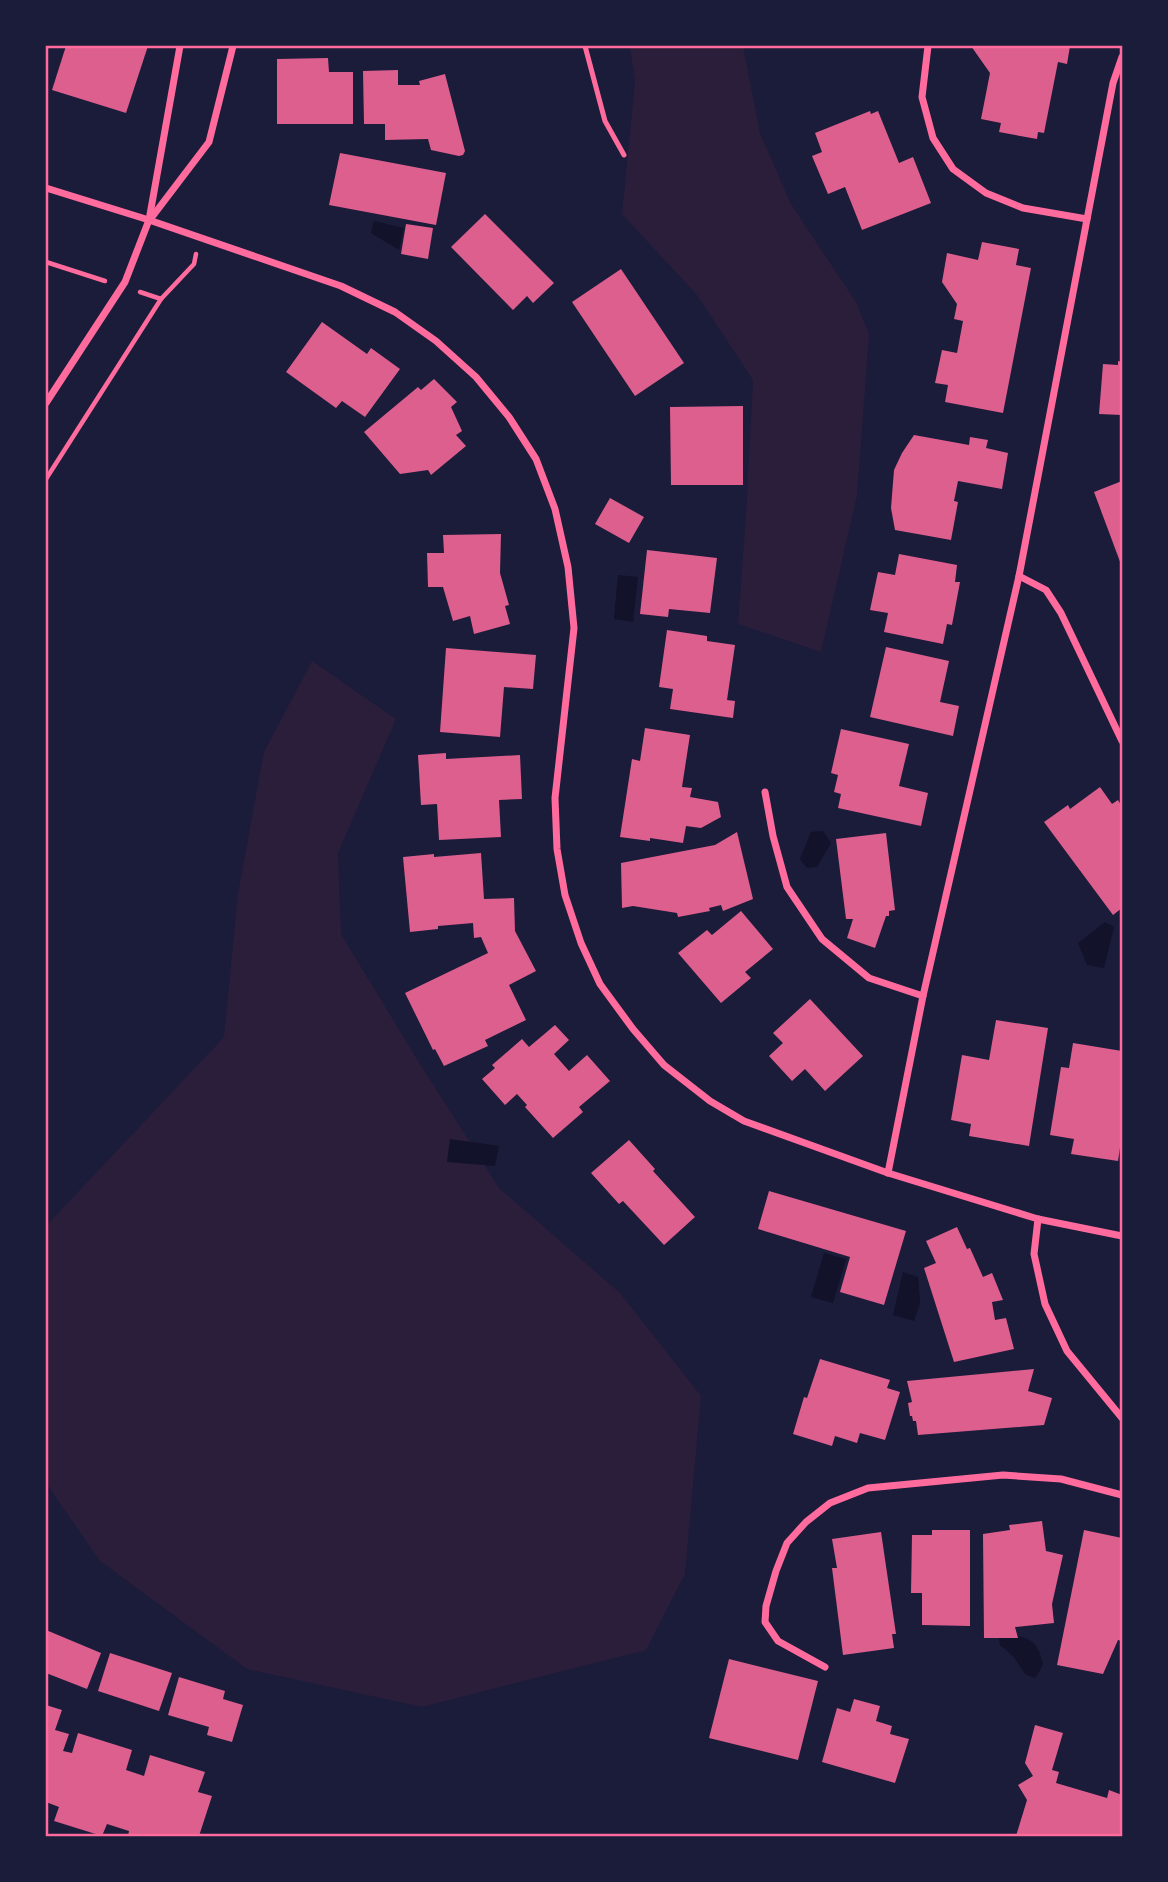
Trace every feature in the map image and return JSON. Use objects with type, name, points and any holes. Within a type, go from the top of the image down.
[{"type":"street","points":[[46,403],[125,282],[149,220],[180,46]]},
{"type":"street","points":[[149,220],[209,142],[233,46]]},
{"type":"street","points":[[928,46],[922,97],[933,138],[953,169],[986,193],[1023,208],[1087,219]]},
{"type":"street","points":[[888,1173],[923,996],[1019,576],[1113,83],[1122,57]]},
{"type":"street","points":[[46,188],[149,220],[341,286],[394,312],[436,341],[476,377],[509,416],[536,459],[555,509],[568,567],[574,628],[555,798],[557,849],[565,895],[581,943],[600,984],[664,1065],[710,1101],[744,1121],[888,1173],[1038,1219],[1122,1236]]},
{"type":"street","points":[[1019,576],[1046,590],[1061,613],[1122,741]]},
{"type":"street","points":[[765,792],[773,836],[788,887],[822,939],[869,978],[923,996]]},
{"type":"street","points":[[1038,1219],[1034,1254],[1045,1304],[1067,1351],[1122,1418]]},
{"type":"street","points":[[825,1667],[778,1641],[765,1622],[766,1606],[787,1543],[806,1522],[830,1503],[868,1488],[1003,1475],[1061,1479],[1122,1495]]},
{"type":"lane","points":[[585,46],[605,121],[624,155]]},
{"type":"path","points":[[46,479],[161,299],[194,264],[200,238]]},
{"type":"shaded area","points":[[630,46],[743,46],[760,133],[791,204],[856,302],[869,334],[857,496],[821,652],[738,624],[753,380],[697,295],[622,214],[635,82]]},
{"type":"shaded area","points":[[374,221],[404,228],[399,250],[371,233]]},
{"type":"shaded area","points":[[618,575],[638,577],[633,622],[614,619]]},
{"type":"shaded area","points":[[312,661],[396,719],[338,853],[341,934],[499,1188],[620,1293],[701,1396],[685,1574],[646,1650],[422,1707],[247,1669],[100,1561],[46,1483],[46,1226],[224,1037],[238,893],[264,752]]},
{"type":"shaded area","points":[[823,831],[831,843],[817,867],[807,868],[800,859],[811,832]]},
{"type":"shaded area","points":[[1105,922],[1114,927],[1104,968],[1087,965],[1078,943]]},
{"type":"shaded area","points":[[450,1139],[499,1146],[495,1166],[447,1162]]},
{"type":"shaded area","points":[[824,1253],[846,1259],[833,1303],[811,1297]]},
{"type":"shaded area","points":[[903,1272],[918,1277],[920,1303],[914,1321],[893,1315]]},
{"type":"shaded area","points":[[1001,1635],[1024,1637],[1034,1643],[1043,1664],[1037,1676],[1034,1678],[1025,1674],[1013,1656],[1000,1645]]},
{"type":"building","points":[[66,46],[148,46],[126,113],[52,90]]},
{"type":"building","points":[[971,46],[1070,46],[1067,64],[1058,62],[1044,133],[1038,132],[1037,139],[999,132],[1001,123],[981,119],[990,73]]},
{"type":"building","points":[[328,58],[329,72],[353,72],[353,124],[277,124],[277,59]]},
{"type":"building","points":[[398,70],[398,85],[420,85],[419,81],[445,74],[465,151],[463,155],[431,150],[428,139],[385,140],[385,124],[364,124],[363,71]]},
{"type":"building","points":[[870,111],[871,114],[878,111],[899,163],[913,157],[931,203],[862,230],[845,187],[828,194],[812,156],[822,152],[815,133]]},
{"type":"building","points":[[340,153],[446,173],[436,225],[329,205]]},
{"type":"building","points":[[485,214],[554,283],[533,303],[527,296],[513,310],[451,247]]},
{"type":"building","points":[[406,224],[433,228],[428,259],[401,254]]},
{"type":"building","points":[[982,242],[1019,249],[1016,265],[1031,268],[1003,413],[945,402],[948,385],[935,383],[942,350],[957,353],[963,321],[954,319],[957,304],[942,282],[947,253],[978,260]]},
{"type":"building","points":[[621,269],[684,363],[635,396],[572,302]]},
{"type":"building","points":[[322,322],[367,354],[371,348],[400,369],[365,417],[342,401],[336,408],[286,372]]},
{"type":"building","points":[[1118,361],[1122,362],[1122,415],[1099,414],[1103,364],[1118,365]]},
{"type":"building","points":[[434,379],[457,402],[451,407],[462,431],[456,435],[466,446],[431,475],[428,470],[400,474],[364,432],[418,387],[421,390]]},
{"type":"building","points":[[743,406],[743,485],[671,485],[670,407]]},
{"type":"building","points":[[914,435],[969,445],[970,437],[988,440],[986,448],[1008,453],[1002,489],[958,481],[954,501],[958,502],[951,540],[895,530],[891,508],[894,470]]},
{"type":"building","points":[[1122,481],[1122,567],[1094,492]]},
{"type":"building","points":[[610,498],[644,517],[629,543],[595,524]]},
{"type":"building","points":[[501,534],[500,573],[509,605],[505,606],[510,624],[474,634],[470,616],[453,621],[443,587],[428,587],[427,553],[444,553],[443,535]]},
{"type":"building","points":[[647,550],[717,558],[710,613],[669,609],[668,617],[640,614]]},
{"type":"building","points":[[899,554],[957,565],[955,582],[960,582],[952,625],[947,624],[943,644],[884,632],[888,613],[870,610],[878,572],[895,575]]},
{"type":"building","points":[[667,630],[707,636],[707,641],[735,645],[727,700],[735,701],[733,718],[670,709],[673,689],[659,687]]},
{"type":"building","points":[[886,647],[949,661],[940,702],[959,706],[953,736],[870,717]]},
{"type":"building","points":[[446,648],[536,655],[533,689],[504,687],[500,737],[440,732]]},
{"type":"building","points":[[645,728],[690,735],[682,787],[692,788],[690,797],[718,802],[721,817],[701,828],[686,826],[683,843],[620,837],[632,759],[640,761]]},
{"type":"building","points":[[841,729],[909,744],[899,786],[928,793],[921,826],[838,808],[841,794],[834,792],[838,775],[831,773]]},
{"type":"building","points":[[446,753],[446,759],[520,755],[522,799],[499,800],[501,837],[439,840],[437,804],[421,805],[418,755]]},
{"type":"building","points":[[1100,787],[1112,804],[1118,800],[1122,807],[1122,908],[1113,915],[1044,822],[1068,805],[1070,809]]},
{"type":"building","points":[[737,832],[753,899],[723,911],[721,905],[709,908],[710,911],[678,917],[677,913],[633,906],[622,908],[621,863],[715,845]]},
{"type":"building","points":[[886,833],[895,910],[889,911],[889,916],[886,916],[875,948],[847,938],[853,919],[846,919],[836,839]]},
{"type":"building","points":[[481,853],[484,899],[514,898],[515,931],[536,971],[509,985],[526,1020],[485,1040],[488,1046],[444,1066],[435,1049],[433,1050],[405,993],[488,953],[481,937],[474,938],[473,923],[410,932],[403,857]]},
{"type":"building","points":[[741,911],[773,949],[745,972],[751,978],[721,1003],[678,953],[707,930],[712,935]]},
{"type":"building","points":[[810,999],[863,1056],[825,1091],[805,1069],[792,1081],[769,1056],[783,1043],[773,1033]]},
{"type":"building","points":[[996,1020],[1048,1028],[1029,1146],[969,1136],[971,1124],[951,1120],[962,1055],[989,1060]]},
{"type":"building","points":[[555,1025],[569,1040],[554,1054],[569,1071],[587,1055],[610,1081],[579,1107],[583,1112],[553,1138],[517,1094],[505,1105],[482,1079],[495,1068],[492,1065],[522,1039],[529,1047]]},
{"type":"building","points":[[1073,1043],[1122,1051],[1122,1134],[1118,1161],[1071,1154],[1074,1139],[1050,1135],[1061,1067],[1069,1068]]},
{"type":"building","points":[[629,1140],[695,1217],[664,1245],[623,1201],[619,1204],[591,1173]]},
{"type":"building","points":[[769,1191],[906,1231],[884,1305],[840,1292],[850,1257],[758,1229]]},
{"type":"building","points":[[957,1227],[983,1277],[992,1273],[1003,1300],[992,1302],[995,1320],[1006,1318],[1014,1349],[954,1362],[924,1268],[936,1263],[926,1241]]},
{"type":"building","points":[[820,1359],[890,1380],[887,1388],[900,1392],[885,1440],[860,1433],[857,1443],[835,1436],[832,1446],[793,1434],[804,1397],[807,1398]]},
{"type":"building","points":[[1034,1369],[1028,1391],[1052,1398],[1044,1425],[918,1435],[916,1421],[910,1416],[908,1403],[912,1402],[907,1381]]},
{"type":"building","points":[[1042,1521],[1046,1551],[1063,1555],[1052,1604],[1054,1623],[1015,1627],[1018,1638],[984,1638],[983,1534],[1010,1530],[1009,1525]]},
{"type":"building","points":[[932,1530],[970,1530],[970,1626],[922,1625],[922,1593],[911,1593],[912,1535],[932,1535]]},
{"type":"building","points":[[1084,1530],[1122,1538],[1122,1641],[1118,1640],[1103,1674],[1057,1665]]},
{"type":"building","points":[[881,1532],[896,1634],[892,1634],[894,1648],[843,1655],[832,1568],[837,1568],[832,1539]]},
{"type":"building","points":[[46,1630],[101,1653],[87,1689],[46,1673]]},
{"type":"building","points":[[110,1653],[172,1673],[159,1711],[98,1691]]},
{"type":"building","points":[[729,1659],[818,1681],[798,1760],[709,1738]]},
{"type":"building","points":[[179,1677],[225,1691],[223,1699],[243,1705],[232,1742],[207,1735],[209,1727],[168,1715]]},
{"type":"building","points":[[854,1699],[880,1706],[876,1721],[892,1726],[890,1734],[909,1739],[895,1783],[822,1762],[837,1708],[850,1712]]},
{"type":"building","points":[[46,1705],[62,1710],[55,1730],[69,1734],[63,1751],[72,1753],[78,1733],[132,1750],[126,1770],[144,1776],[150,1755],[205,1772],[198,1792],[212,1796],[199,1836],[128,1836],[129,1831],[107,1824],[102,1836],[54,1821],[59,1807],[46,1802]]},
{"type":"building","points":[[1035,1725],[1063,1733],[1052,1770],[1059,1772],[1056,1783],[1107,1798],[1109,1790],[1122,1795],[1120,1836],[1016,1836],[1027,1800],[1018,1785],[1033,1776],[1025,1763]]}]
